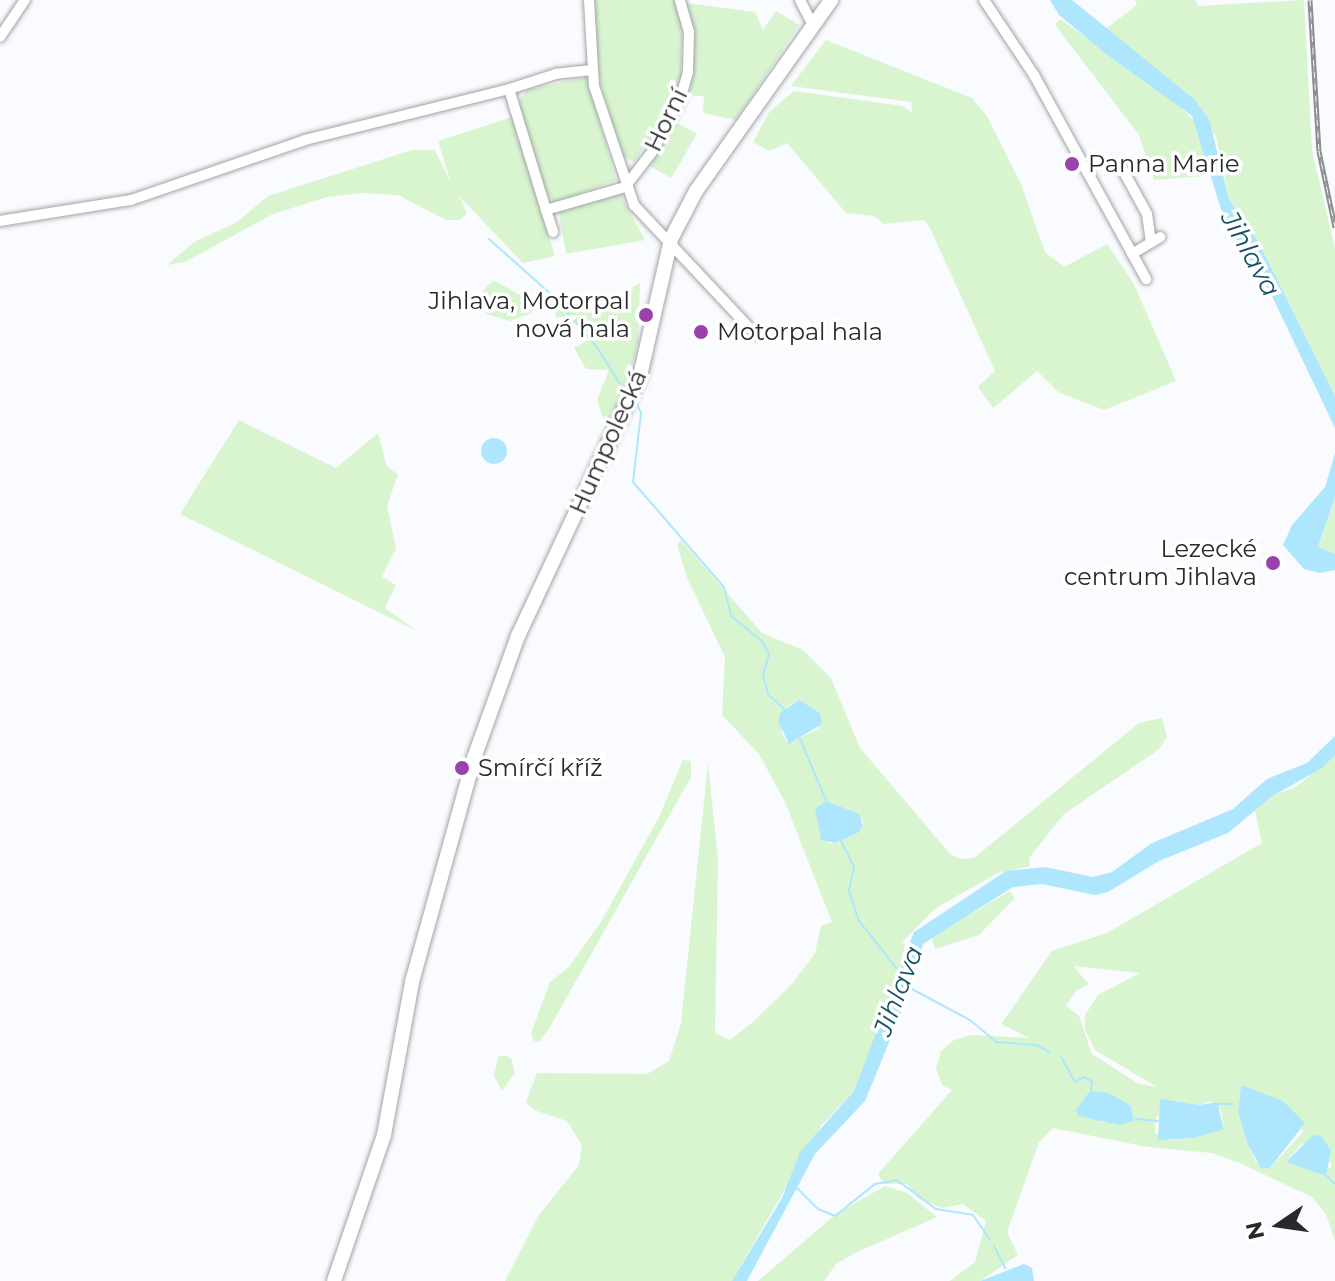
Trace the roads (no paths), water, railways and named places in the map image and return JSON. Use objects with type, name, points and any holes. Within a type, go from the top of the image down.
[{"type":"main road","name":"Humpolecká","points":[[334,1281],[384,1135],[409,997],[474,758],[518,636],[631,398],[649,345],[671,239],[696,191],[831,0]]},
{"type":"street","points":[[0,37],[25,0]]},
{"type":"street","points":[[589,0],[592,70],[625,187],[643,218],[671,239],[755,334]]},
{"type":"street","name":"Horní","points":[[625,187],[680,100],[688,72],[689,32],[680,0]]},
{"type":"street","points":[[800,0],[812,24]]},
{"type":"street","points":[[984,0],[1034,75],[1146,279]]},
{"type":"street","points":[[0,221],[131,200],[319,136],[509,89],[556,74],[592,70]]},
{"type":"street","points":[[509,89],[553,232]]},
{"type":"street","points":[[1120,165],[1147,214],[1156,239],[1132,254]]},
{"type":"street","points":[[546,210],[625,187]]},
{"type":"water","name":"Jihlava","points":[[1050,0],[1072,0],[1194,99],[1209,119],[1229,199],[1259,243],[1335,396],[1335,428],[1271,294],[1224,219],[1192,116],[1106,54],[1059,15]]},
{"type":"water","points":[[494,438],[503,442],[507,451],[503,460],[494,464],[485,460],[481,451],[485,442]]},
{"type":"water","points":[[1335,453],[1335,497],[1318,547],[1335,554],[1335,570],[1320,573],[1304,569],[1283,545],[1292,525],[1325,487]]},
{"type":"water","points":[[799,700],[820,713],[822,724],[789,744],[778,721],[781,712]]},
{"type":"water","name":"Jihlava","points":[[1335,736],[1335,755],[1322,768],[1271,797],[1228,833],[1159,861],[1108,892],[1095,895],[1042,884],[1013,887],[923,944],[904,1006],[865,1101],[815,1154],[747,1281],[732,1281],[782,1198],[800,1152],[854,1091],[914,932],[1006,871],[1045,867],[1093,877],[1112,872],[1152,843],[1233,809],[1267,779],[1307,763]]},
{"type":"water","points":[[826,801],[859,814],[863,826],[859,832],[835,843],[821,840],[815,809]]},
{"type":"water","points":[[1241,1085],[1283,1101],[1305,1123],[1270,1168],[1261,1168],[1248,1145],[1238,1112]]},
{"type":"water","points":[[1090,1091],[1109,1093],[1131,1106],[1134,1121],[1119,1125],[1079,1116],[1076,1110]]},
{"type":"water","points":[[1160,1099],[1200,1105],[1217,1102],[1224,1129],[1194,1138],[1158,1140]]},
{"type":"water","points":[[1313,1135],[1321,1136],[1331,1150],[1326,1176],[1286,1162]]},
{"type":"water","points":[[1024,1264],[1032,1268],[1034,1281],[980,1281]]},
{"type":"waterway","points":[[489,239],[553,296],[596,346],[626,393]]},
{"type":"waterway","points":[[636,402],[641,413],[633,482],[724,587],[731,616],[762,641],[769,654],[763,675],[768,694],[784,709]]},
{"type":"waterway","points":[[800,739],[827,803]]},
{"type":"waterway","name":"Jihlava","points":[[840,839],[854,867],[849,891],[859,921],[898,970]]},
{"type":"waterway","name":"Jihlava","points":[[910,988],[970,1020],[996,1042],[1036,1045],[1050,1052]]},
{"type":"waterway","points":[[1061,1057],[1075,1082],[1084,1077],[1092,1081],[1091,1090]]},
{"type":"waterway","points":[[1218,1104],[1232,1104]]},
{"type":"waterway","points":[[1136,1119],[1158,1121]]},
{"type":"waterway","points":[[1327,1176],[1335,1184]]},
{"type":"waterway","points":[[797,1188],[818,1209],[835,1216],[875,1184],[897,1180],[936,1209],[973,1215],[990,1240]]},
{"type":"waterway","points":[[994,1246],[1005,1268]]},
{"type":"railway","points":[[1310,0],[1319,151],[1335,227]]},
{"type":"place","name":"Panna Marie","points":[[1072,164]]},
{"type":"place","name":"Jihlava, Motorpal nová hala","points":[[646,315]]},
{"type":"place","name":"Motorpal hala","points":[[701,332]]},
{"type":"place","name":"Lezecké centrum Jihlava","points":[[1273,563]]},
{"type":"place","name":"Smírčí kříž","points":[[462,768]]}]
